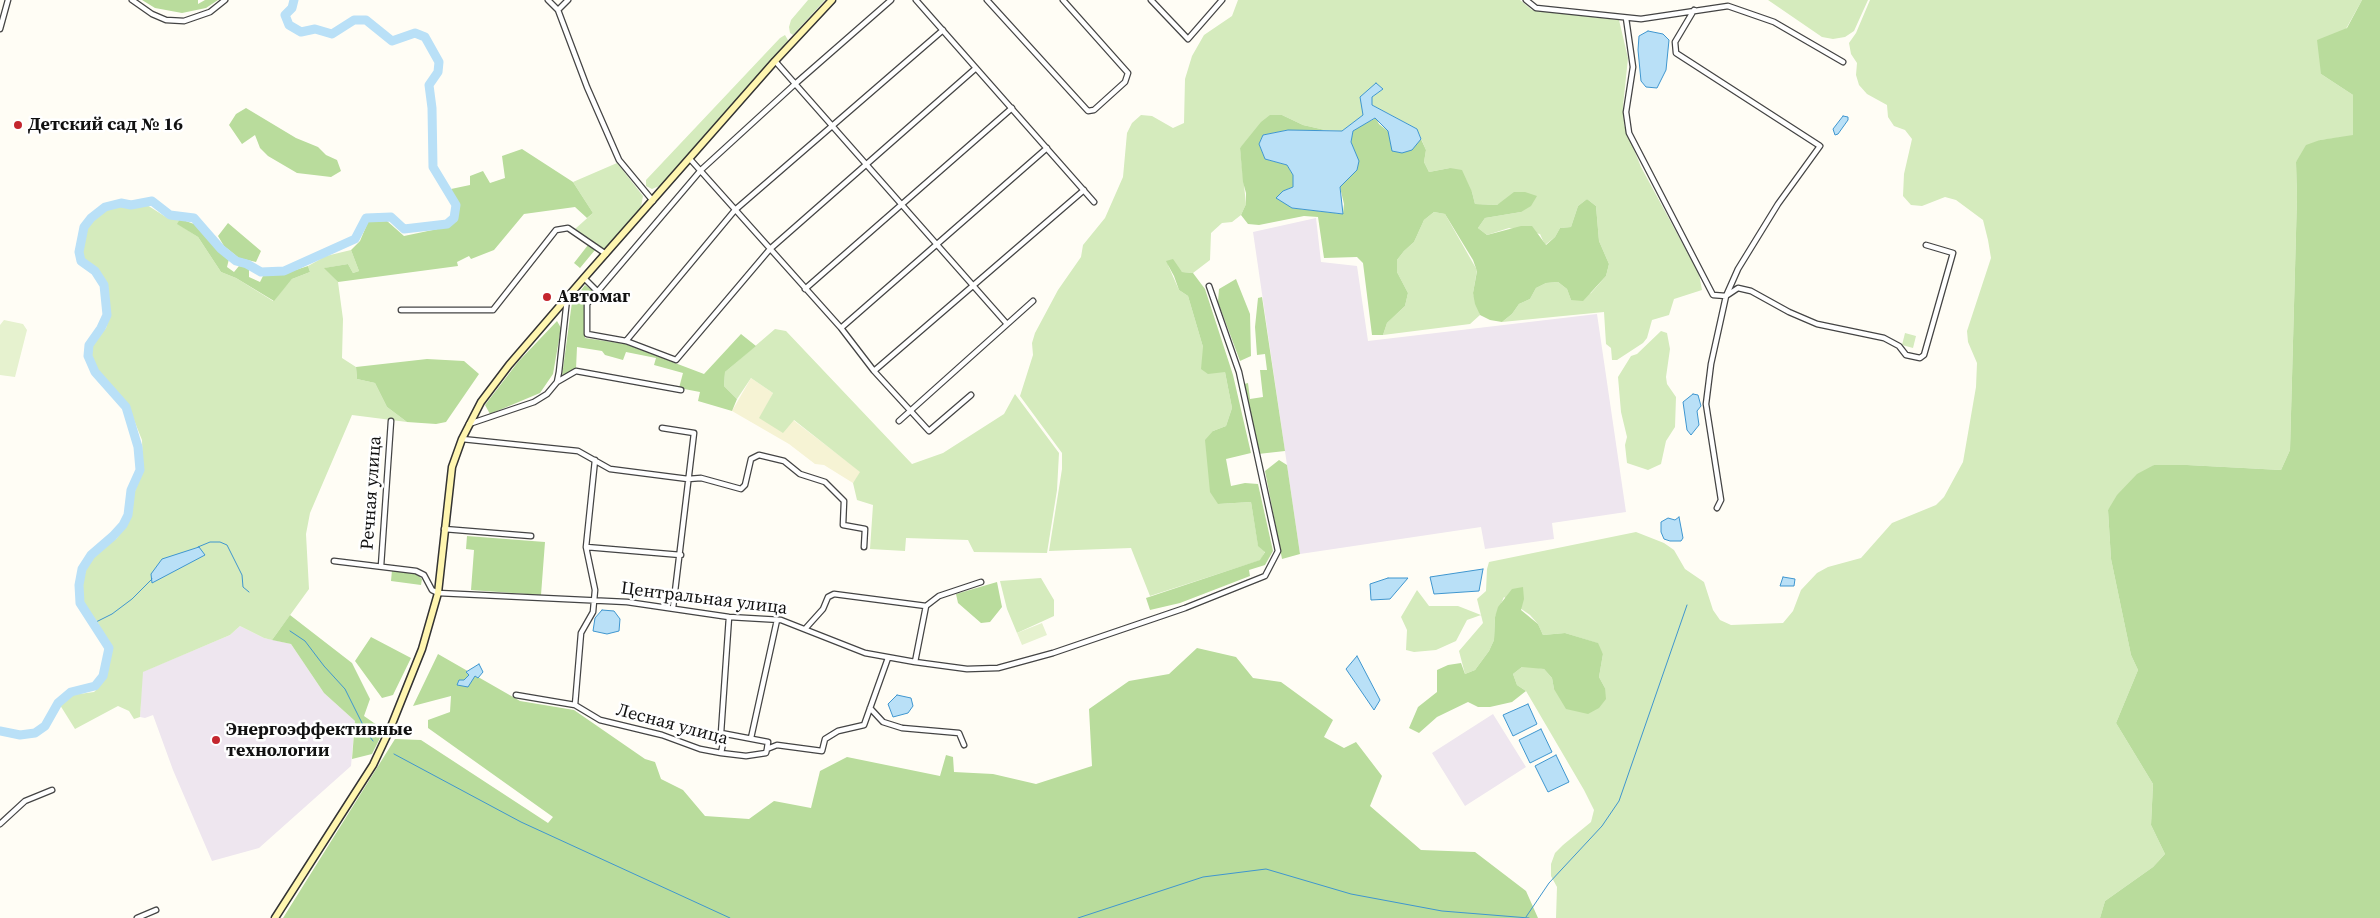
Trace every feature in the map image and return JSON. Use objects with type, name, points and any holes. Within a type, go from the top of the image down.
[{"type":"main road","points":[[275,918],[373,766],[422,649],[438,593],[452,467],[469,424],[481,402],[509,365],[568,299],[584,278],[654,201],[775,61],[832,0]]},
{"type":"street","points":[[0,29],[8,0]]},
{"type":"street","points":[[132,0],[152,14],[166,20],[184,21],[210,12],[225,0]]},
{"type":"street","points":[[548,0],[558,10],[587,87],[619,160],[654,201]]},
{"type":"street","points":[[558,10],[568,0]]},
{"type":"street","points":[[891,0],[701,170],[587,304],[587,334],[626,341],[676,360],[770,249],[976,68]]},
{"type":"street","points":[[916,0],[1094,202]]},
{"type":"street","points":[[987,0],[1088,111],[1094,110],[1125,82],[1128,73],[1063,0]]},
{"type":"street","points":[[1151,0],[1188,40],[1222,0]]},
{"type":"street","points":[[1526,0],[1536,8],[1641,19],[1728,6],[1774,22],[1842,62]]},
{"type":"street","points":[[1694,10],[1675,42],[1676,53],[1820,146],[1778,204],[1738,269],[1726,296],[1711,364],[1706,404],[1722,500],[1717,508]]},
{"type":"street","points":[[1626,18],[1633,67],[1626,112],[1629,132],[1713,295],[1726,296],[1738,288],[1751,291],[1789,312],[1816,324],[1884,338],[1899,346],[1906,355],[1920,358],[1924,354],[1953,253],[1926,245]]},
{"type":"street","points":[[626,341],[735,210],[943,30]]},
{"type":"street","points":[[775,61],[1007,324]]},
{"type":"street","points":[[805,289],[1012,108]]},
{"type":"street","points":[[841,328],[1047,148]]},
{"type":"street","points":[[690,159],[841,328],[874,371],[929,431],[971,395]]},
{"type":"street","points":[[874,371],[972,284],[1084,190]]},
{"type":"street","points":[[401,310],[493,310],[556,230],[568,228],[606,254]]},
{"type":"street","points":[[584,278],[597,291]]},
{"type":"street","name":"Центральная улица","points":[[438,593],[627,602],[729,617],[777,620],[865,654],[967,668],[998,668],[1053,653],[1185,608],[1265,576],[1278,551],[1239,372],[1209,286]]},
{"type":"street","points":[[469,424],[534,402],[548,394],[556,382],[568,299]]},
{"type":"street","points":[[898,421],[1033,301]]},
{"type":"street","points":[[556,382],[576,371],[681,390]]},
{"type":"street","name":"Речная улица","points":[[381,566],[391,421]]},
{"type":"street","points":[[662,428],[694,433],[681,555],[673,608]]},
{"type":"street","points":[[462,440],[578,451],[610,469],[688,479],[701,478],[741,489],[745,485],[751,459],[759,455],[784,461],[800,474],[825,482],[844,501],[843,525],[865,529],[864,547]]},
{"type":"street","points":[[575,705],[581,632],[593,612],[595,590],[586,548],[595,460]]},
{"type":"street","points":[[444,528],[531,536]]},
{"type":"street","points":[[586,548],[681,555]]},
{"type":"street","points":[[334,561],[416,571],[424,576],[432,590],[438,593]]},
{"type":"street","points":[[915,662],[926,606],[939,596],[981,582]]},
{"type":"street","points":[[804,629],[823,609],[828,597],[834,594],[926,606]]},
{"type":"street","points":[[729,617],[721,733],[768,742],[767,749]]},
{"type":"street","points":[[750,738],[777,620]]},
{"type":"street","points":[[888,658],[870,708],[883,722],[902,728],[959,733],[964,745]]},
{"type":"street","name":"Лесная улица","points":[[516,695],[575,705],[600,720],[662,735],[700,749],[746,756],[766,753],[767,749],[777,745],[822,750],[825,739],[838,731],[864,725],[870,708]]},
{"type":"street","points":[[721,753],[726,734]]},
{"type":"street","points":[[0,824],[25,801],[52,790]]},
{"type":"street","points":[[138,918],[156,910]]},
{"type":"shaded area","points":[[1316,218],[1321,262],[1357,266],[1368,341],[1597,314],[1626,512],[1552,523],[1554,539],[1485,549],[1481,527],[1300,554],[1253,232]]},
{"type":"shaded area","points":[[751,378],[773,393],[760,418],[793,420],[861,472],[853,483],[824,465],[815,464],[789,444],[732,411]]},
{"type":"shaded area","points":[[240,626],[264,638],[291,644],[324,693],[355,721],[351,766],[259,848],[212,861],[173,770],[153,715],[145,718],[140,717],[142,672],[230,635]]},
{"type":"shaded area","points":[[1493,714],[1526,767],[1465,806],[1432,753]]},
{"type":"green space","points":[[142,0],[198,0],[198,4],[205,0],[218,0],[206,8],[182,13],[155,8]]},
{"type":"green space","points":[[808,0],[825,0],[793,35],[790,33],[789,27],[791,20]]},
{"type":"green space","points":[[1238,0],[1520,0],[1532,10],[1619,20],[1628,58],[1623,106],[1624,125],[1641,167],[1699,274],[1702,290],[1674,299],[1669,315],[1652,320],[1647,338],[1643,343],[1617,360],[1612,360],[1611,348],[1606,344],[1604,312],[1502,322],[1512,314],[1519,304],[1530,299],[1536,288],[1546,283],[1558,282],[1567,289],[1571,300],[1591,293],[1606,276],[1609,264],[1599,241],[1596,206],[1587,199],[1578,206],[1571,227],[1560,228],[1555,237],[1545,245],[1540,234],[1509,228],[1487,235],[1478,228],[1485,218],[1521,212],[1507,200],[1497,205],[1475,204],[1472,192],[1450,168],[1429,172],[1424,162],[1426,150],[1417,129],[1372,105],[1372,97],[1383,89],[1376,83],[1364,115],[1342,131],[1325,130],[1303,125],[1282,115],[1240,148],[1246,204],[1241,215],[1232,222],[1222,223],[1211,233],[1210,260],[1193,273],[1182,272],[1168,265],[1179,290],[1188,296],[1203,347],[1204,359],[1213,372],[1225,372],[1232,408],[1226,426],[1213,431],[1218,504],[1251,502],[1258,545],[1265,551],[1261,560],[1150,596],[1131,548],[1049,551],[1062,469],[1062,453],[1020,396],[1033,355],[1032,343],[1035,333],[1058,290],[1081,257],[1083,245],[1105,218],[1123,177],[1127,133],[1132,123],[1141,115],[1152,116],[1173,128],[1184,123],[1185,79],[1192,56],[1204,35],[1232,16]]},
{"type":"green space","points":[[1768,0],[1868,0],[1854,31],[1845,37],[1833,39],[1822,37]]},
{"type":"green space","points":[[1870,0],[2362,0],[2321,74],[2353,95],[2353,136],[2320,140],[2296,162],[2297,197],[2290,450],[2281,470],[2154,465],[2108,510],[2111,559],[2131,655],[2138,670],[2116,723],[2153,784],[2151,825],[2165,854],[2153,867],[2105,901],[2100,918],[1556,918],[1557,887],[1551,876],[1551,864],[1555,853],[1591,822],[1594,810],[1526,691],[1517,685],[1513,674],[1522,667],[1533,667],[1544,669],[1552,678],[1554,689],[1605,688],[1599,677],[1603,654],[1597,643],[1565,633],[1543,635],[1538,624],[1530,615],[1504,597],[1495,617],[1494,640],[1489,651],[1475,670],[1465,674],[1459,651],[1483,623],[1477,599],[1486,591],[1489,562],[1636,532],[1664,543],[1674,550],[1685,569],[1704,582],[1713,610],[1720,620],[1731,625],[1783,623],[1793,611],[1801,590],[1817,573],[1828,567],[1861,558],[1892,523],[1936,505],[1944,497],[1963,462],[1976,387],[1977,363],[1968,342],[1967,331],[1991,258],[1988,240],[1983,220],[1956,200],[1945,197],[1922,206],[1911,205],[1903,196],[1904,174],[1912,139],[1905,130],[1894,126],[1888,117],[1887,105],[1867,94],[1859,85],[1856,75],[1857,63],[1851,54],[1849,43],[1856,33]]},
{"type":"green space","points":[[2362,0],[2380,0],[2380,918],[2100,918],[2105,901],[2153,867],[2165,854],[2151,825],[2153,784],[2116,723],[2138,670],[2131,655],[2111,559],[2108,510],[2117,495],[2137,474],[2154,465],[2281,470],[2290,450],[2297,197],[2296,162],[2306,145],[2320,140],[2353,135],[2353,95],[2321,74],[2317,40],[2347,28]]},
{"type":"green space","points":[[785,35],[789,42],[662,185],[652,189],[646,186],[646,180],[780,38]]},
{"type":"green space","points":[[246,108],[296,138],[318,147],[326,155],[337,160],[341,171],[331,177],[297,173],[268,156],[260,148],[255,135],[242,144],[229,125],[236,114]]},
{"type":"green space","points":[[1270,115],[1282,115],[1303,125],[1325,130],[1288,130],[1263,135],[1259,144],[1265,159],[1287,165],[1293,175],[1293,187],[1283,191],[1292,208],[1343,214],[1344,204],[1340,187],[1357,170],[1358,161],[1351,142],[1353,130],[1376,118],[1379,124],[1411,150],[1421,139],[1426,150],[1424,162],[1429,172],[1450,168],[1462,170],[1475,204],[1497,205],[1514,192],[1525,192],[1537,196],[1531,206],[1521,212],[1485,218],[1478,228],[1487,235],[1521,226],[1532,226],[1546,245],[1555,237],[1560,228],[1571,227],[1578,206],[1587,199],[1596,206],[1599,241],[1609,264],[1606,276],[1583,301],[1571,300],[1567,289],[1558,282],[1546,283],[1536,288],[1530,299],[1519,304],[1512,314],[1502,322],[1490,320],[1480,315],[1475,304],[1473,293],[1477,271],[1473,260],[1445,214],[1434,212],[1424,220],[1414,242],[1397,260],[1397,272],[1408,293],[1405,306],[1387,323],[1383,335],[1372,335],[1363,263],[1357,257],[1324,258],[1318,217],[1304,216],[1259,225],[1248,224],[1241,215],[1246,204],[1246,193],[1243,182],[1240,148],[1261,122]]},
{"type":"green space","points":[[522,149],[573,182],[593,213],[587,218],[575,207],[524,214],[494,250],[471,259],[469,256],[457,262],[458,266],[338,282],[324,268],[348,264],[353,273],[359,271],[351,250],[360,241],[368,222],[387,221],[404,236],[447,227],[457,221],[459,204],[451,189],[470,185],[470,176],[483,171],[490,183],[505,178],[502,156]]},
{"type":"green space","points":[[617,163],[643,196],[641,207],[605,248],[602,248],[575,229],[593,213],[573,182]]},
{"type":"green space","points":[[147,205],[169,219],[180,219],[178,224],[198,237],[221,272],[236,278],[273,301],[292,279],[310,272],[308,266],[326,256],[351,250],[359,271],[353,273],[348,264],[325,268],[338,282],[343,319],[342,358],[356,367],[357,379],[375,383],[387,407],[407,422],[352,415],[310,513],[306,534],[309,589],[272,640],[240,626],[230,635],[143,672],[140,717],[134,719],[129,711],[118,706],[75,729],[60,705],[72,695],[94,692],[97,689],[106,677],[112,650],[98,623],[84,603],[82,585],[86,570],[93,557],[117,538],[126,525],[135,491],[143,472],[142,440],[128,405],[97,371],[92,357],[92,347],[106,328],[110,315],[107,285],[96,269],[84,259],[82,252],[87,229],[92,221],[107,210],[120,206],[131,208]]},
{"type":"green space","points":[[1434,212],[1445,214],[1477,270],[1473,293],[1480,315],[1470,324],[1383,335],[1387,323],[1405,306],[1408,293],[1397,272],[1397,260],[1414,242],[1424,220]]},
{"type":"green space","points":[[180,219],[194,224],[218,251],[229,259],[227,267],[234,272],[239,266],[249,268],[249,277],[260,282],[264,274],[280,275],[308,266],[310,272],[292,279],[274,301],[236,278],[221,272],[198,237],[177,224]]},
{"type":"green space","points":[[228,223],[261,251],[256,262],[239,258],[224,246],[218,236]]},
{"type":"green space","points":[[588,245],[595,250],[580,268],[574,263]]},
{"type":"green space","points":[[1173,259],[1182,272],[1193,273],[1205,289],[1233,375],[1251,453],[1226,459],[1231,486],[1245,483],[1258,484],[1273,551],[1265,565],[1249,570],[1250,576],[1180,603],[1150,610],[1146,598],[1260,560],[1265,552],[1258,546],[1251,502],[1218,504],[1210,492],[1205,440],[1213,431],[1226,426],[1232,408],[1225,372],[1208,374],[1201,369],[1203,347],[1188,296],[1179,290],[1166,261]]},
{"type":"green space","points":[[1236,279],[1250,314],[1251,356],[1240,361],[1218,302],[1219,289]]},
{"type":"green space","points":[[585,285],[593,291],[584,305],[585,338],[625,344],[704,374],[741,334],[756,346],[725,372],[724,386],[737,399],[732,411],[698,401],[700,392],[679,388],[683,373],[654,365],[656,358],[626,352],[623,360],[605,355],[602,351],[577,347],[576,369],[562,376],[572,302]]},
{"type":"green space","points":[[1262,297],[1285,451],[1258,454],[1244,384],[1248,383],[1250,399],[1263,397],[1260,370],[1267,370],[1265,354],[1257,355],[1255,327],[1258,298]]},
{"type":"green space","points":[[4,320],[23,324],[27,330],[15,377],[0,375],[0,325]]},
{"type":"green space","points":[[557,321],[561,328],[553,374],[540,393],[490,414],[485,405],[518,362]]},
{"type":"green space","points":[[775,329],[786,331],[912,464],[943,453],[1004,414],[1015,394],[1059,453],[1057,490],[1047,553],[974,552],[968,540],[906,538],[905,551],[870,549],[873,505],[857,500],[853,483],[860,472],[794,420],[783,433],[759,418],[773,393],[751,378],[737,399],[724,386],[725,372]]},
{"type":"green space","points":[[1661,331],[1667,333],[1670,349],[1666,377],[1667,384],[1676,397],[1675,427],[1666,441],[1661,464],[1648,470],[1627,463],[1625,445],[1627,437],[1621,412],[1618,377],[1631,356],[1637,354]]},
{"type":"green space","points":[[1905,333],[1916,336],[1913,348],[1902,345]]},
{"type":"green space","points":[[427,359],[464,361],[479,374],[446,422],[436,424],[407,422],[387,407],[375,383],[357,379],[356,367]]},
{"type":"green space","points":[[1279,460],[1287,465],[1300,554],[1282,559],[1265,471]]},
{"type":"green space","points":[[467,536],[545,542],[541,595],[471,590],[474,550],[466,549]]},
{"type":"green space","points":[[392,570],[415,573],[422,579],[421,585],[391,581]]},
{"type":"green space","points":[[1041,578],[1054,600],[1054,616],[1017,633],[1007,609],[1000,581]]},
{"type":"green space","points":[[997,582],[1002,607],[990,622],[981,623],[958,603],[956,594]]},
{"type":"green space","points":[[1523,587],[1524,599],[1521,610],[1538,624],[1543,635],[1565,633],[1598,643],[1603,654],[1599,677],[1605,688],[1606,699],[1599,708],[1588,714],[1566,709],[1554,689],[1552,678],[1544,669],[1522,667],[1513,674],[1517,685],[1526,691],[1512,702],[1490,707],[1478,707],[1468,702],[1437,717],[1419,733],[1409,728],[1418,707],[1437,692],[1437,670],[1448,665],[1461,663],[1465,674],[1475,670],[1489,651],[1494,640],[1495,617],[1498,607],[1512,589]]},
{"type":"green space","points":[[1417,590],[1429,606],[1458,606],[1481,615],[1467,620],[1456,641],[1436,650],[1414,652],[1406,650],[1407,630],[1401,617]]},
{"type":"green space","points":[[290,615],[352,663],[370,699],[364,716],[384,730],[372,754],[352,759],[355,721],[324,693],[291,644],[272,640]]},
{"type":"green space","points":[[1042,623],[1047,635],[1022,645],[1017,633]]},
{"type":"green space","points":[[371,637],[411,658],[393,695],[382,698],[355,661]]},
{"type":"green space","points":[[1197,648],[1236,657],[1253,678],[1281,682],[1333,720],[1324,737],[1344,748],[1356,742],[1382,776],[1370,806],[1421,850],[1475,852],[1526,891],[1538,918],[283,918],[395,739],[421,740],[548,823],[553,817],[428,728],[428,720],[450,712],[451,696],[413,706],[438,654],[520,701],[574,710],[645,759],[655,762],[661,779],[683,790],[705,816],[749,819],[774,801],[811,808],[820,771],[847,757],[940,776],[946,755],[953,757],[954,772],[993,774],[1036,784],[1092,766],[1089,709],[1129,681],[1169,674]]},
{"type":"water","points":[[1648,31],[1663,34],[1669,40],[1666,70],[1657,88],[1646,87],[1641,81],[1638,50],[1639,36]]},
{"type":"water","points":[[1376,83],[1383,89],[1372,97],[1372,105],[1417,129],[1421,139],[1412,150],[1402,153],[1392,151],[1388,131],[1375,118],[1353,131],[1351,142],[1359,161],[1357,170],[1340,187],[1343,214],[1292,208],[1276,198],[1283,191],[1293,187],[1293,175],[1287,165],[1265,159],[1259,144],[1263,135],[1288,130],[1342,131],[1363,115],[1360,97]]},
{"type":"water","points":[[1843,116],[1848,117],[1848,120],[1838,134],[1835,135],[1833,129]]},
{"type":"water","points":[[1693,394],[1698,395],[1701,406],[1697,411],[1699,425],[1691,435],[1687,430],[1683,402]]},
{"type":"water","points":[[1679,517],[1683,538],[1681,541],[1664,539],[1661,532],[1661,522],[1668,518],[1675,520]]},
{"type":"water","points":[[199,547],[205,555],[152,583],[151,574],[162,559]]},
{"type":"water","points":[[1483,569],[1479,591],[1434,594],[1430,577]]},
{"type":"water","points":[[1783,577],[1795,579],[1794,586],[1780,586]]},
{"type":"water","points":[[1388,578],[1408,578],[1390,599],[1371,600],[1370,584]]},
{"type":"water","points":[[602,610],[614,611],[620,619],[619,631],[607,634],[593,631],[595,618]]},
{"type":"water","points":[[1357,656],[1380,700],[1374,710],[1346,669]]},
{"type":"water","points":[[479,664],[483,672],[478,678],[475,676],[468,687],[457,685],[459,680],[464,680],[469,675],[466,672]]},
{"type":"water","points":[[897,695],[911,698],[913,706],[908,713],[893,717],[888,704]]},
{"type":"water","points":[[1528,704],[1537,724],[1513,736],[1503,715]]},
{"type":"water","points":[[1541,729],[1552,752],[1530,763],[1519,740]]},
{"type":"water","points":[[1556,755],[1569,782],[1548,792],[1535,766]]},
{"type":"waterway","points":[[0,731],[20,735],[35,733],[45,726],[58,703],[71,692],[95,686],[103,676],[109,648],[80,603],[79,585],[82,569],[91,555],[123,525],[128,515],[131,490],[140,470],[138,447],[126,407],[95,372],[88,356],[89,345],[101,328],[107,315],[104,285],[95,271],[81,261],[79,252],[84,227],[91,218],[105,207],[121,203],[131,205],[152,201],[170,215],[194,218],[221,249],[236,261],[247,264],[261,272],[284,271],[355,239],[366,218],[391,217],[404,229],[447,224],[454,218],[456,205],[433,167],[432,108],[429,85],[438,72],[439,62],[425,37],[415,33],[392,41],[366,20],[354,20],[332,34],[315,29],[301,32],[289,25],[285,15],[292,8],[294,0]]},
{"type":"waterway","points":[[198,547],[210,542],[220,542],[227,545],[242,575],[243,587],[249,592]]},
{"type":"waterway","points":[[94,623],[112,614],[132,599],[152,579]]},
{"type":"waterway","points":[[1526,917],[1549,883],[1602,826],[1619,801],[1687,605]]},
{"type":"waterway","points":[[290,631],[305,641],[345,689],[373,741]]},
{"type":"waterway","points":[[394,754],[521,822],[730,918]]},
{"type":"waterway","points":[[1078,918],[1203,877],[1266,869],[1351,894],[1442,911],[1529,918]]},
{"type":"place","name":"Детский сад № 16","points":[[18,125]]},
{"type":"place","name":"Автомаг","points":[[547,297]]},
{"type":"place","name":"Энергоэффективные технологии","points":[[216,740]]}]
